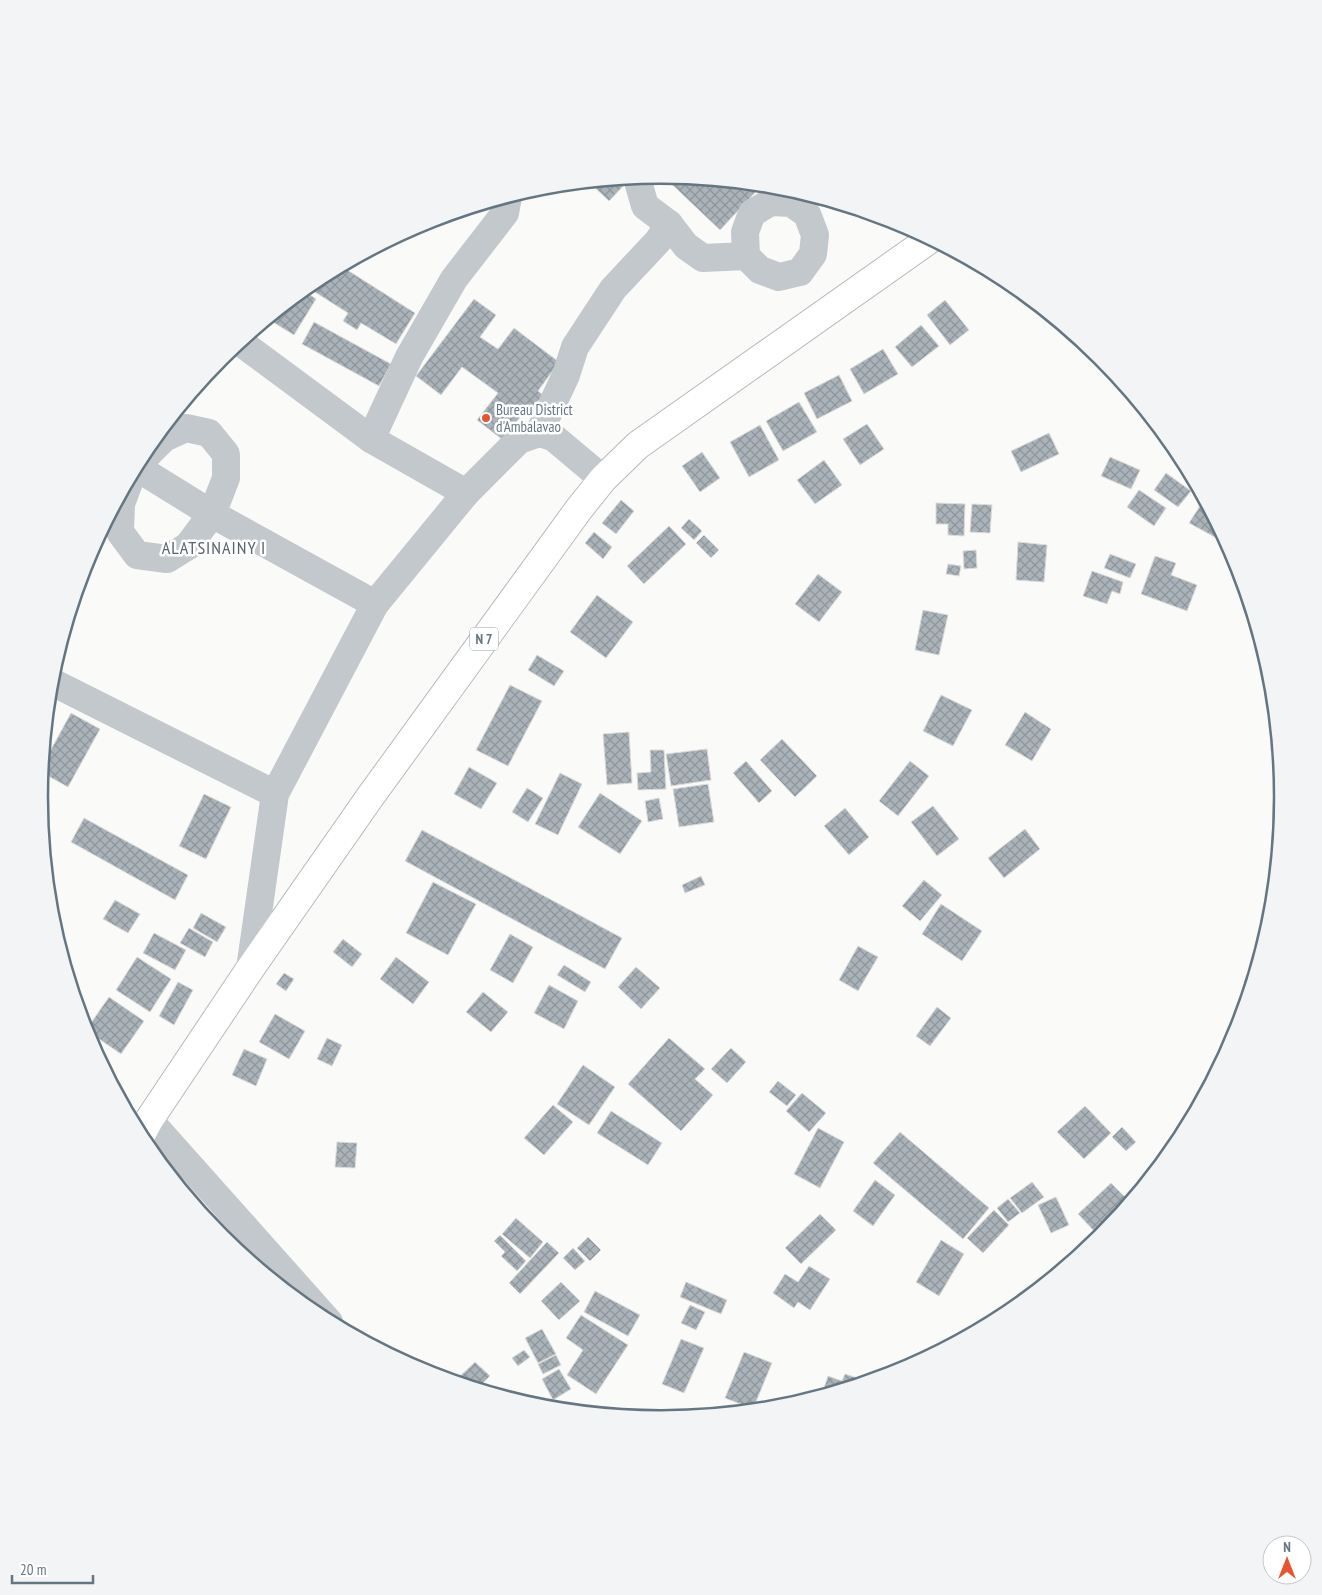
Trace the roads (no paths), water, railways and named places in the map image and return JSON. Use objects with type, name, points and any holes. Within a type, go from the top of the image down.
[{"type":"main road","name":"N 7","points":[[145,1129],[250,969],[382,781],[573,517],[603,479],[638,445],[924,243]]},
{"type":"street","points":[[639,185],[645,206],[669,224],[686,246],[703,258],[746,256]]},
{"type":"street","points":[[372,439],[409,356],[454,279],[505,213],[507,204]]},
{"type":"street","points":[[540,433],[566,375],[576,347],[613,290],[658,242],[669,224]]},
{"type":"street","points":[[246,346],[372,439],[466,492]]},
{"type":"street","points":[[120,509],[120,532],[138,555],[167,559],[188,546],[212,514],[226,478],[226,454],[209,433],[186,428],[164,438]]},
{"type":"street","points":[[250,969],[275,794],[375,604],[466,492],[519,440],[540,433],[553,437],[603,479]]},
{"type":"street","points":[[142,471],[212,514],[375,604]]},
{"type":"street","points":[[58,685],[275,794]]},
{"type":"street","points":[[146,1130],[305,1297]]},
{"type":"place","name":"Bureau District d'Ambalavao","points":[[486,418]]},
{"type":"district","name":"ALATSINAINY I","points":[[214,547]]}]
